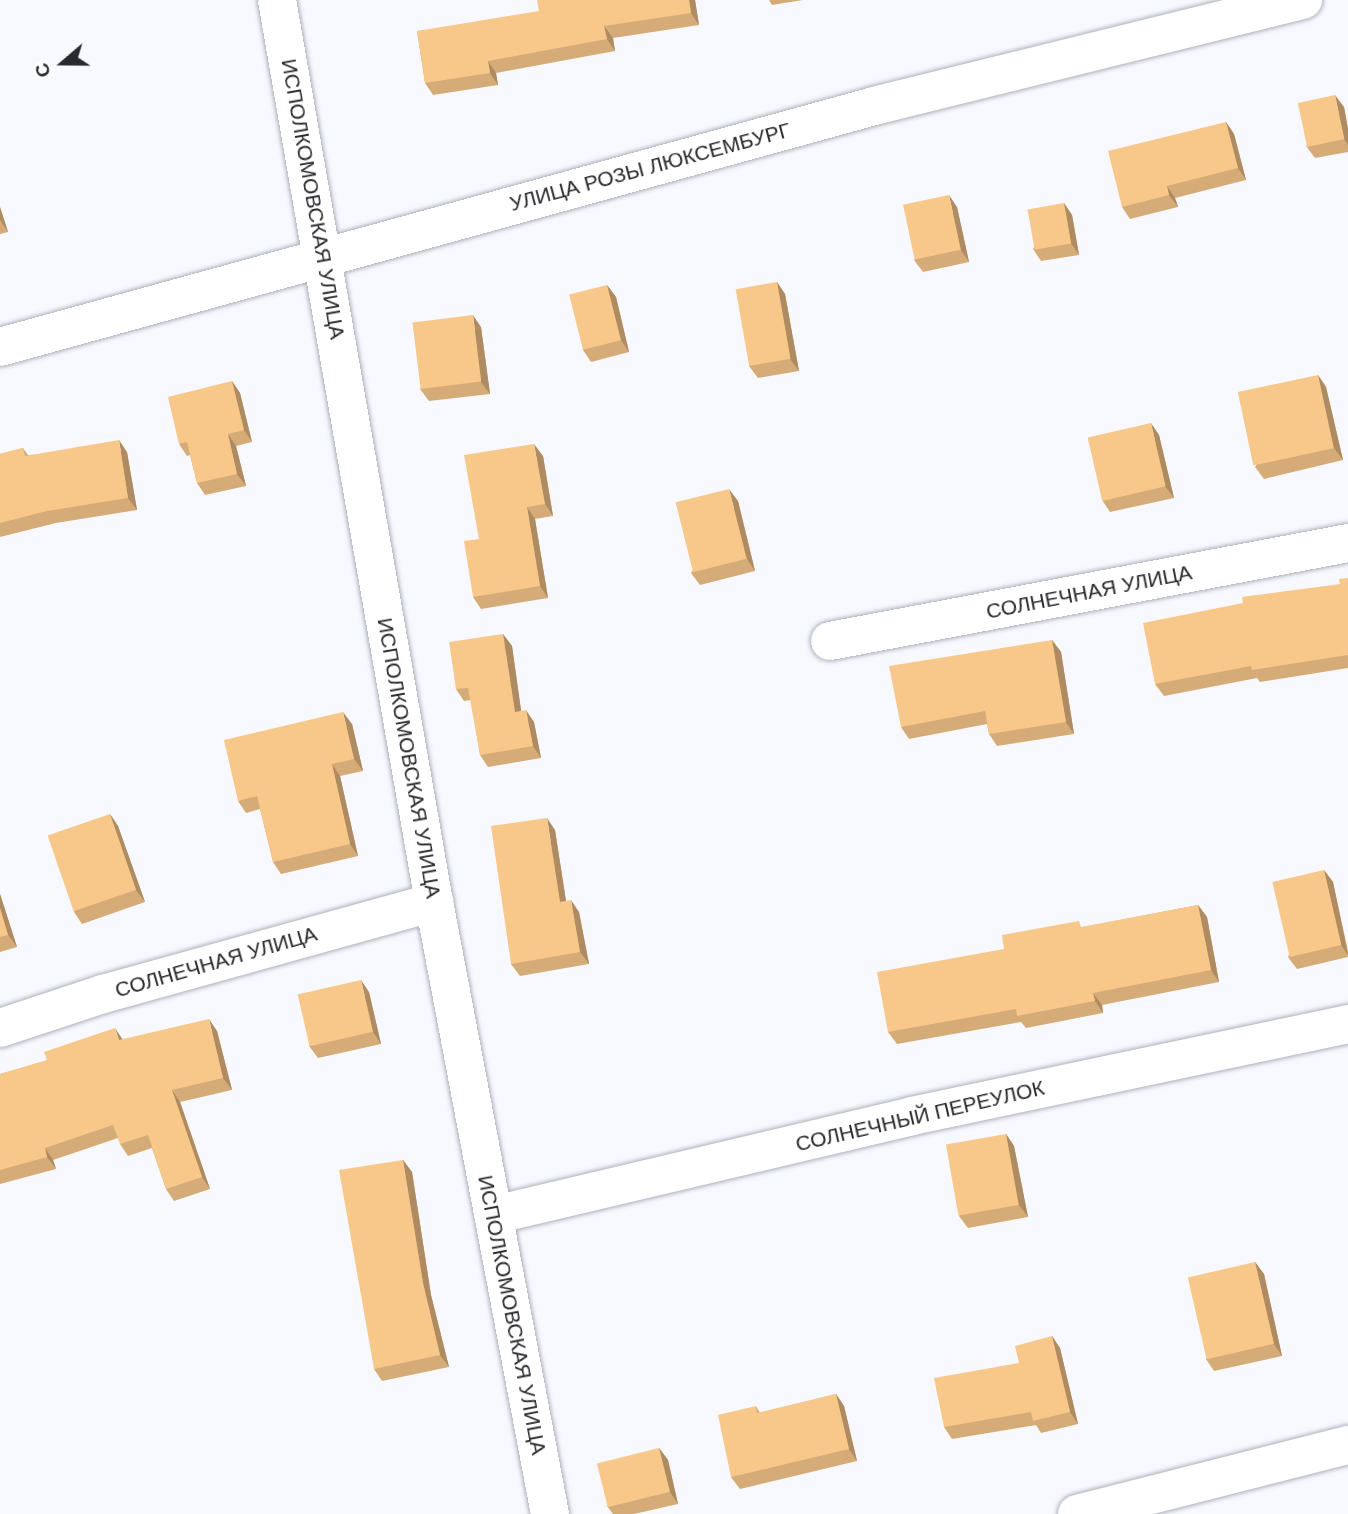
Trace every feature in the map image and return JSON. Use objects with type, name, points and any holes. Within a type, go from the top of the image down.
[{"type":"street","name":"ИСПОЛКОМОВСКАЯ УЛИЦА","points":[[277,0],[434,901],[550,1514]]},
{"type":"street","name":"УЛИЦА РОЗЫ ЛЮКСЕМБУРГ","points":[[0,347],[878,105],[1303,0]]},
{"type":"street","name":"СОЛНЕЧНАЯ УЛИЦА","points":[[830,641],[1348,543]]},
{"type":"street","name":"СОЛНЕЧНАЯ УЛИЦА","points":[[0,1028],[103,994],[434,901]]},
{"type":"street","name":"СОЛНЕЧНЫЙ ПЕРЕУЛОК","points":[[494,1215],[912,1116],[1348,1024]]},
{"type":"street","points":[[1077,1514],[1348,1445]]},
{"type":"building","points":[[537,0],[689,0],[691,13],[604,26],[607,39],[488,61],[490,73],[425,83],[417,31],[539,11]]},
{"type":"building","points":[[1335,95],[1344,139],[1307,147],[1298,103]]},
{"type":"building","points":[[1226,122],[1238,168],[1167,186],[1169,195],[1122,207],[1108,151]]},
{"type":"building","points":[[949,195],[961,250],[915,260],[903,205]]},
{"type":"building","points":[[1064,203],[1071,243],[1035,250],[1028,209]]},
{"type":"building","points":[[777,282],[791,359],[749,366],[736,289]]},
{"type":"building","points":[[607,285],[621,340],[583,350],[569,294]]},
{"type":"building","points":[[473,315],[481,382],[421,389],[412,322]]},
{"type":"building","points":[[1318,375],[1334,448],[1253,465],[1238,392]]},
{"type":"building","points":[[232,381],[244,430],[228,434],[237,474],[197,483],[187,442],[179,444],[168,397]]},
{"type":"building","points":[[1151,423],[1166,486],[1102,501],[1088,438]]},
{"type":"building","points":[[119,440],[128,498],[47,511],[0,523],[0,454],[23,448],[25,456]]},
{"type":"building","points":[[534,444],[545,504],[527,507],[540,586],[473,597],[464,541],[479,539],[464,455]]},
{"type":"building","points":[[729,489],[746,559],[693,572],[676,502]]},
{"type":"building","points":[[1348,578],[1348,655],[1252,670],[1251,666],[1155,684],[1143,623],[1243,603],[1242,597],[1340,584],[1339,579]]},
{"type":"building","points":[[503,634],[515,712],[526,710],[533,746],[480,755],[468,688],[456,689],[449,642]]},
{"type":"building","points":[[1052,640],[1066,722],[989,734],[985,711],[901,727],[889,666]]},
{"type":"building","points":[[343,712],[354,759],[332,764],[350,844],[273,862],[257,796],[238,801],[224,740]]},
{"type":"building","points":[[110,814],[136,890],[74,911],[48,835]]},
{"type":"building","points":[[547,818],[560,902],[571,900],[580,952],[511,964],[491,826]]},
{"type":"building","points":[[1324,870],[1341,945],[1290,957],[1272,882]]},
{"type":"building","points":[[1198,905],[1211,970],[1093,993],[1095,1001],[1017,1016],[1016,1009],[888,1032],[877,972],[1004,949],[1002,935],[1079,921],[1081,927]]},
{"type":"building","points":[[0,908],[8,935],[0,937]]},
{"type":"building","points":[[361,980],[373,1032],[310,1046],[298,995]]},
{"type":"building","points":[[209,1019],[223,1078],[172,1090],[202,1177],[166,1189],[148,1135],[120,1144],[113,1125],[45,1148],[47,1157],[0,1170],[0,1074],[47,1060],[44,1052],[115,1028],[119,1040]]},
{"type":"building","points":[[1006,1134],[1019,1205],[958,1215],[946,1145]]},
{"type":"building","points":[[403,1160],[423,1283],[440,1355],[374,1369],[339,1170]]},
{"type":"building","points":[[1255,1262],[1274,1344],[1207,1359],[1188,1278]]},
{"type":"building","points":[[1052,1336],[1070,1412],[1033,1421],[1031,1412],[944,1427],[934,1378],[1019,1363],[1015,1346]]},
{"type":"building","points":[[836,1394],[849,1449],[731,1477],[718,1415],[756,1406],[757,1413]]},
{"type":"building","points":[[659,1448],[670,1492],[608,1507],[597,1463]]}]
